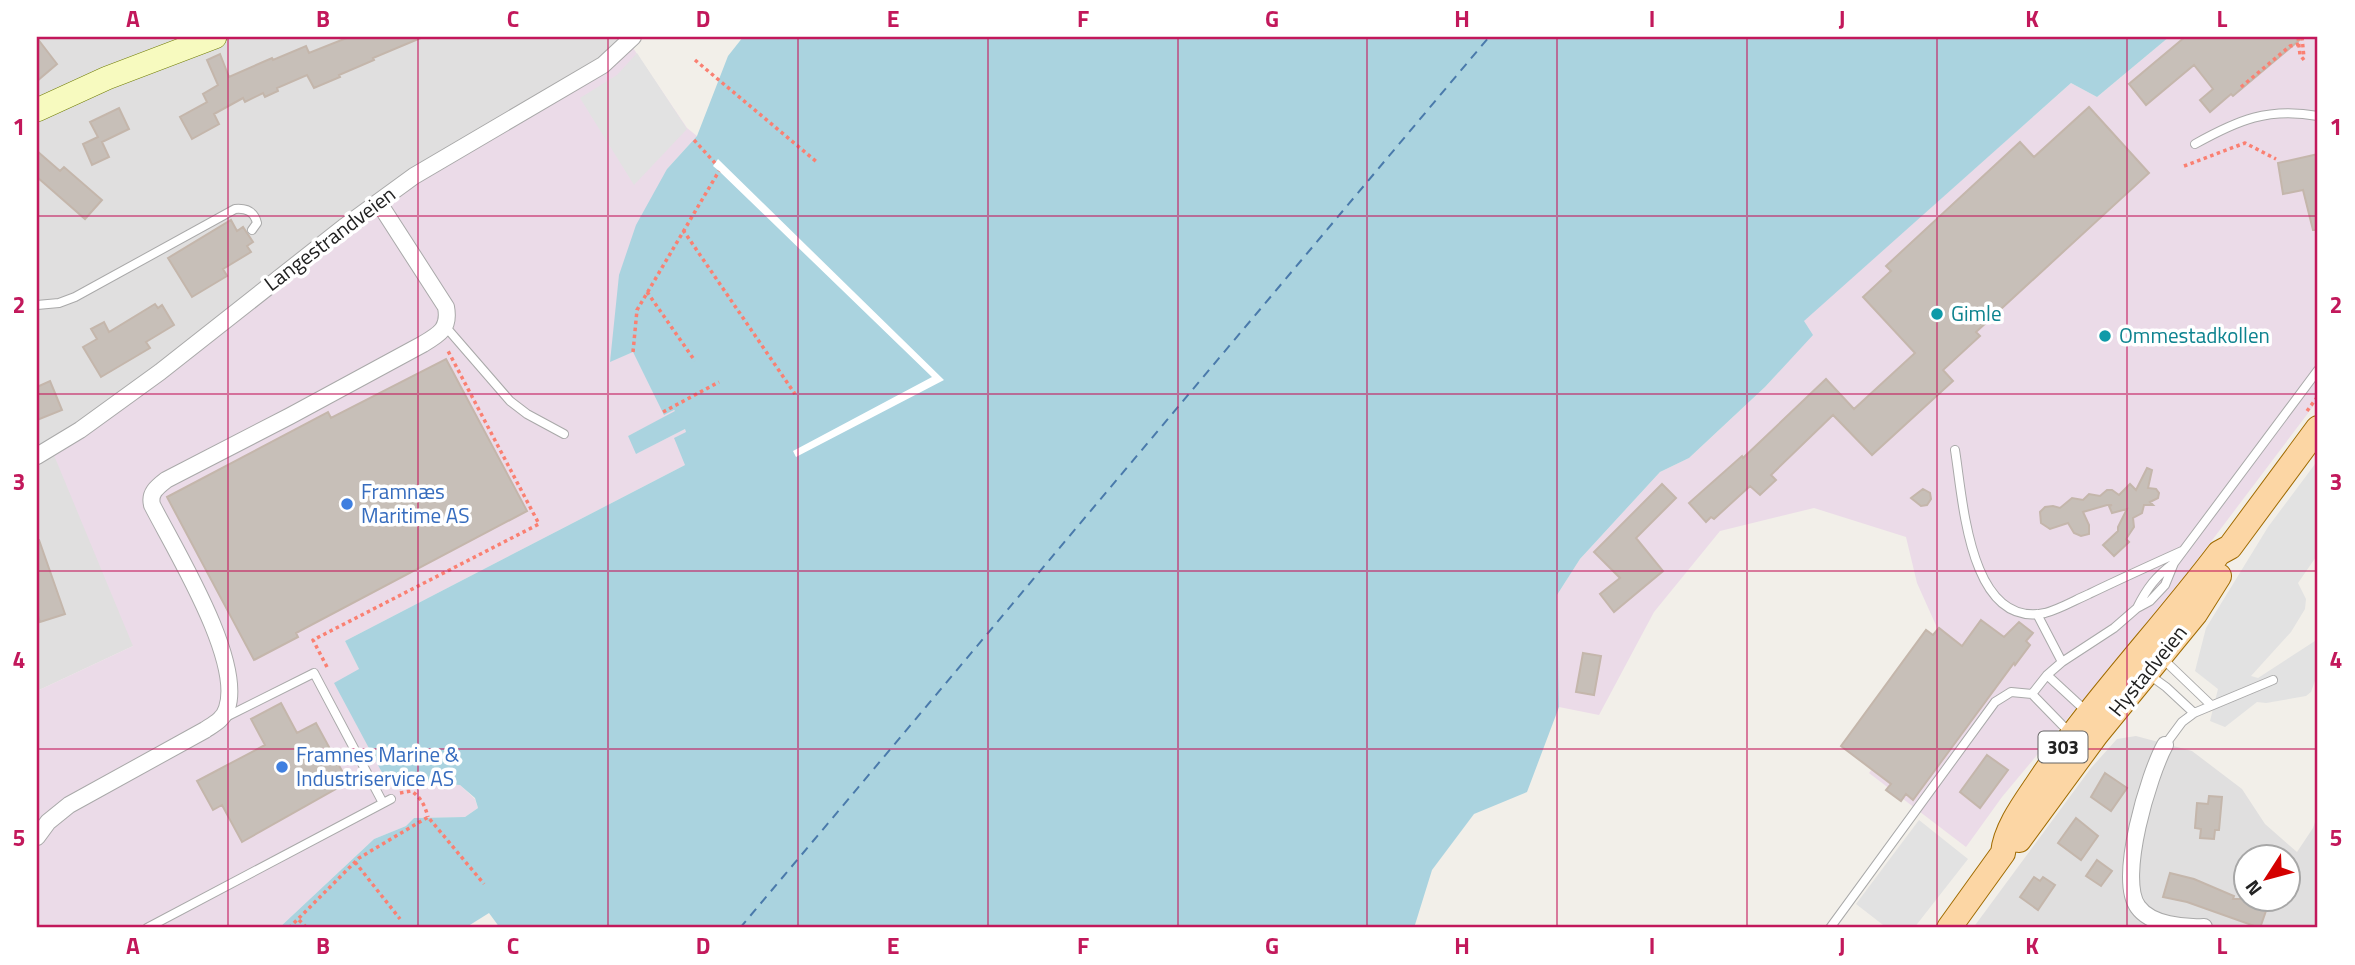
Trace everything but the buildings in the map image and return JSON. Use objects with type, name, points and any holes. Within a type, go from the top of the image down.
[{"type":"main road","points":[[37,110],[107,78],[215,37]]},
{"type":"main road","name":"Hystadveien","points":[[1949,928],[2003,853],[2013,848],[2086,728],[2149,660],[2219,553],[2230,547],[2318,428]]},
{"type":"street","name":"Langestrandveien","points":[[37,456],[124,399],[344,227],[414,176],[603,65],[634,37]]},
{"type":"street","points":[[37,837],[48,822],[69,805],[219,721],[227,711],[230,694],[217,631],[152,505],[150,498],[156,488],[166,480],[290,416],[442,330],[449,318],[446,307],[379,203]]},
{"type":"street","points":[[2165,745],[2156,763],[2138,824],[2132,875],[2133,894],[2138,907],[2153,918],[2181,927],[2204,928]]},
{"type":"lane","points":[[2195,144],[2230,124],[2245,119],[2269,114],[2301,113],[2318,116]]},
{"type":"lane","points":[[37,305],[75,298],[234,209],[251,212],[257,222],[252,230]]},
{"type":"lane","points":[[442,330],[510,401],[527,414],[564,434]]},
{"type":"lane","points":[[2032,694],[2062,662],[2114,628],[2137,608],[2151,601],[2165,585],[2174,563],[2318,370]]},
{"type":"lane","points":[[1955,450],[1966,516],[1979,569],[1996,598],[2004,606],[2019,612],[2037,614],[2059,608],[2185,550]]},
{"type":"lane","points":[[2037,614],[2062,662]]},
{"type":"lane","points":[[2149,660],[2211,705]]},
{"type":"lane","points":[[2149,660],[2166,687],[2194,713]]},
{"type":"lane","points":[[147,928],[387,801],[314,673],[219,721]]},
{"type":"lane","points":[[2047,675],[2086,728]]},
{"type":"lane","points":[[2165,745],[2182,722],[2194,713],[2273,680]]},
{"type":"lane","points":[[1830,928],[1995,702],[2011,692],[2032,694],[2086,728]]},
{"type":"path","points":[[2300,37],[2304,60],[2298,44],[2300,37]]},
{"type":"path","points":[[2241,87],[2290,46],[2298,44]]},
{"type":"path","points":[[695,60],[818,163]]},
{"type":"path","points":[[694,140],[715,163]]},
{"type":"path","points":[[2184,166],[2245,143],[2276,159]]},
{"type":"path","points":[[633,352],[637,310],[719,171]]},
{"type":"path","points":[[683,230],[794,394]]},
{"type":"path","points":[[647,292],[695,362]]},
{"type":"path","points":[[314,673],[327,667],[313,640],[539,524],[442,330]]},
{"type":"path","points":[[663,412],[719,382]]},
{"type":"path","points":[[387,801],[404,791],[411,791],[421,800],[428,817],[484,884]]},
{"type":"path","points":[[289,928],[359,858],[428,817]]},
{"type":"path","points":[[355,862],[400,919]]},
{"type":"path","points":[[299,920],[307,928]]},
{"type":"shaded area","points":[[37,37],[633,37],[133,646],[37,691]]},
{"type":"shaded area","points":[[2169,37],[2318,37],[2318,400],[2173,592],[2002,797],[1966,847],[1869,773],[1952,661],[1917,583],[1906,537],[1814,508],[1720,531],[1654,612],[1599,715],[1559,707],[1557,595],[1580,559],[1660,472],[1689,458],[1765,387],[1812,335],[1803,321],[2071,83],[2097,97]]},
{"type":"shaded area","points":[[629,42],[687,128],[697,136],[667,169],[610,361],[633,352],[665,414],[674,410],[675,412],[628,436],[637,453],[685,429],[685,465],[345,641],[359,669],[386,780],[460,785],[475,799],[478,808],[465,817],[414,818],[406,826],[374,839],[279,928],[37,928],[37,691],[133,646],[51,448],[414,176]]},
{"type":"shaded area","points":[[637,53],[687,129],[634,185],[580,98],[617,75]]},
{"type":"shaded area","points":[[2318,460],[2318,554],[2298,583],[2306,599],[2305,609],[2291,632],[2251,676],[2258,678],[2318,639],[2318,672],[2311,692],[2306,696],[2257,702],[2225,727],[2210,721],[2218,689],[2195,671],[2206,628],[2268,527]]},
{"type":"shaded area","points":[[2136,736],[2192,751],[2242,789],[2265,824],[2286,842],[2232,842],[2232,912],[2302,912],[2302,844],[2313,828],[2318,813],[2318,928],[1973,928],[2091,768],[2117,739]]},
{"type":"shaded area","points":[[1919,820],[1968,859],[1914,928],[1887,928],[1856,904]]},
{"type":"water","points":[[743,37],[2169,37],[2097,97],[2071,83],[1804,321],[1813,335],[1765,387],[1689,458],[1660,472],[1580,559],[1557,595],[1559,707],[1527,792],[1474,814],[1432,870],[1414,928],[500,928],[489,913],[465,928],[279,928],[374,839],[406,826],[414,818],[465,817],[478,808],[475,798],[460,785],[386,780],[334,683],[359,669],[345,641],[685,465],[674,438],[686,432],[685,429],[636,454],[628,436],[675,411],[664,415],[633,352],[610,362],[619,275],[636,225],[667,169],[697,136],[728,56]]},
{"type":"pier","points":[[718,159],[944,380],[796,457],[793,451],[932,377],[713,166]]},
{"type":"ferry route","points":[[740,928],[1489,37]]},
{"type":"place","name":"Gimle","points":[[1937,314]]},
{"type":"place","name":"Ommestadkollen","points":[[2105,336]]},
{"type":"place","name":"Framnæs Maritime AS","points":[[347,504]]},
{"type":"place","name":"Framnes Marine & Industriservice AS","points":[[282,767]]}]
